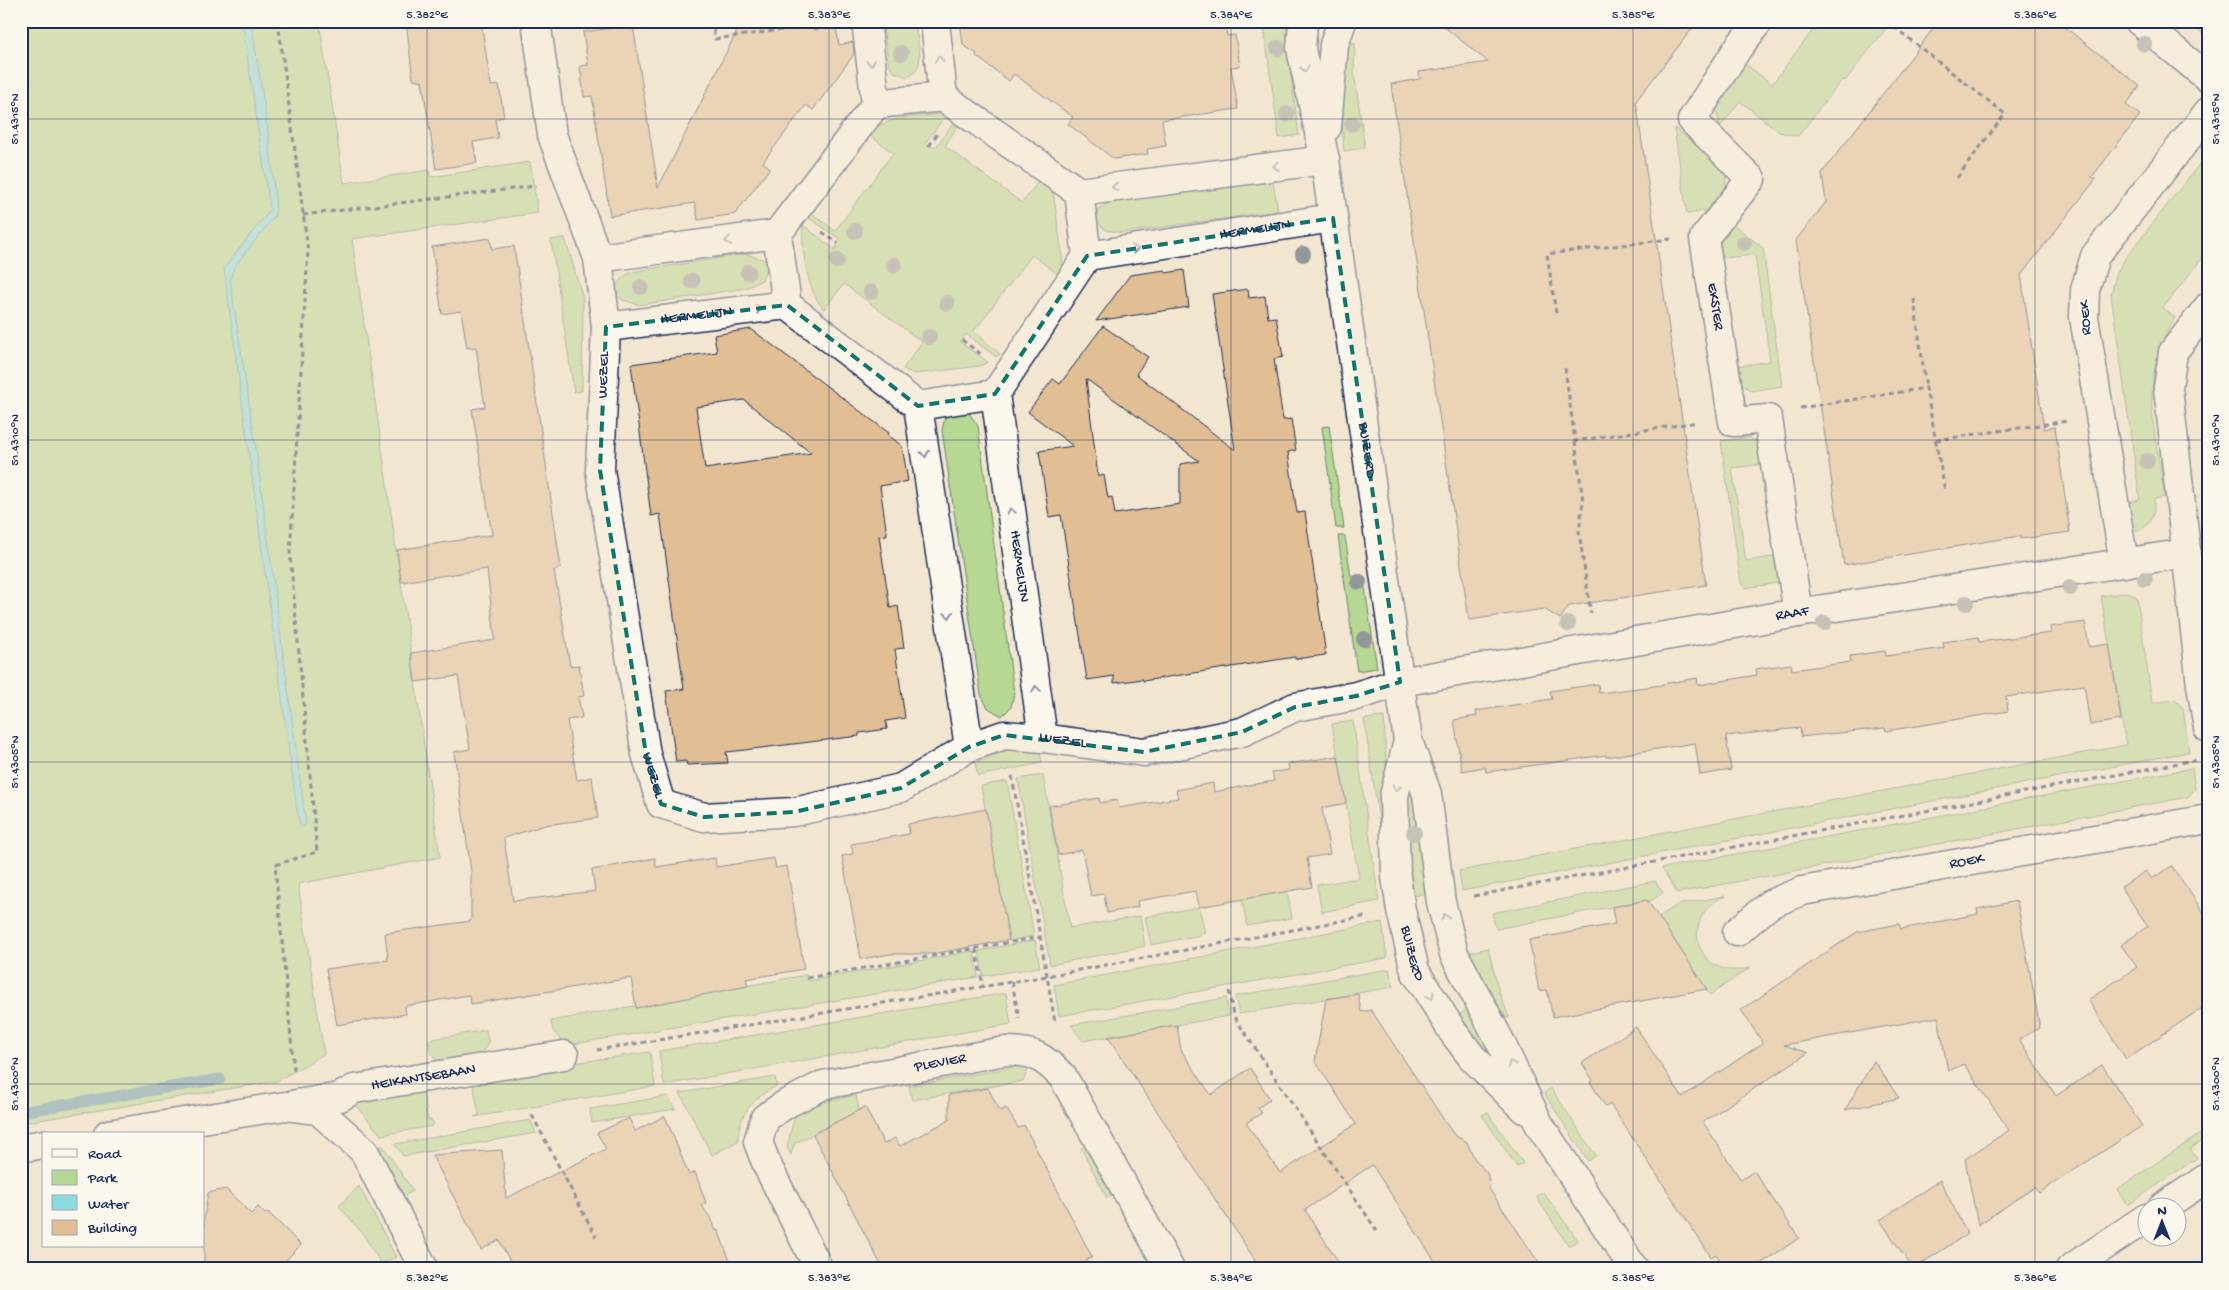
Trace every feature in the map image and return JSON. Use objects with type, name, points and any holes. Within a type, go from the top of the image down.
[{"type":"street","name":"WEZEL","points":[[536,21],[552,135],[598,258],[606,327],[600,470],[646,754],[661,804],[704,817],[794,812],[901,788],[969,747],[1004,735],[1043,738],[1144,752],[1242,732],[1295,707],[1356,696],[1400,682]]},
{"type":"street","points":[[598,258],[777,234],[876,104],[866,21]]},
{"type":"street","points":[[935,21],[943,97]]},
{"type":"street","name":"BUIZERD","points":[[1303,21],[1301,48],[1325,160],[1408,741],[1426,794],[1441,902],[1454,954],[1499,1039],[1539,1124],[1634,1269]]},
{"type":"street","name":"BUIZERD","points":[[1325,160],[1334,45],[1342,21]]},
{"type":"street","name":"EKSTER","points":[[1759,21],[1738,48],[1692,120],[1751,179],[1704,238],[1733,422],[1768,419],[1798,613]]},
{"type":"street","points":[[2139,21],[2208,78]]},
{"type":"street","points":[[876,104],[943,97],[1079,192],[1325,160]]},
{"type":"street","name":"ROEK","points":[[2124,563],[2084,318],[2085,290],[2094,256],[2208,112]]},
{"type":"street","points":[[918,406],[995,394],[1087,256],[1079,192]]},
{"type":"street","name":"HERMELIJN","points":[[1087,256],[1333,218]]},
{"type":"street","points":[[777,234],[787,305],[918,406],[969,747]]},
{"type":"street","name":"HERMELIJN","points":[[606,327],[787,305]]},
{"type":"street","points":[[2208,307],[2173,352],[2168,388],[2201,686],[2208,728]]},
{"type":"street","name":"HERMELIJN","points":[[995,394],[1043,738]]},
{"type":"street","name":"RAAF","points":[[1400,682],[1798,613],[2187,553]]},
{"type":"street","name":"BUIZERD","points":[[1408,741],[1394,796],[1396,877],[1401,910],[1415,970],[1453,1032],[1472,1057],[1539,1124]]},
{"type":"street","name":"ROEK","points":[[1737,932],[1770,904],[1802,891],[2208,819]]},
{"type":"street","name":"PLEVIER","points":[[819,1269],[766,1166],[758,1142],[765,1118],[786,1104],[823,1085],[1005,1051],[1027,1051],[1045,1059],[1063,1077],[1170,1269]]},
{"type":"street","name":"HEIKANTSEBAAN","points":[[121,1132],[340,1097],[354,1089],[564,1055]]},
{"type":"street","name":"HEIKANTSEBAAN","points":[[291,1105],[318,1110],[364,1151],[424,1269]]},
{"type":"street","points":[[21,1148],[42,1144]]},
{"type":"street","points":[[2177,1198],[2208,1177]]},
{"type":"street","points":[[2070,1269],[2136,1225]]},
{"type":"path","points":[[278,21],[308,251],[290,554],[316,852],[276,865],[291,1105]]},
{"type":"path","points":[[712,21],[715,39],[838,23]]},
{"type":"path","points":[[1894,27],[2005,114],[1957,178]]},
{"type":"path","points":[[303,215],[538,186]]},
{"type":"path","points":[[1556,313],[1547,254],[1677,239]]},
{"type":"path","points":[[1914,300],[1926,388],[1945,491]]},
{"type":"path","points":[[1565,368],[1583,501],[1579,532],[1591,617]]},
{"type":"path","points":[[1792,409],[1926,388]]},
{"type":"path","points":[[1936,440],[2070,420]]},
{"type":"path","points":[[1574,441],[1702,422]]},
{"type":"path","points":[[1012,776],[1054,1022]]},
{"type":"path","points":[[807,978],[1040,937]]},
{"type":"path","points":[[976,949],[983,987]]},
{"type":"path","points":[[1229,991],[1234,1015],[1377,1231]]},
{"type":"path","points":[[532,1115],[596,1237]]},
{"type":"highlighted area","points":[[1333,218],[1400,682],[1356,696],[1295,707],[1242,732],[1144,752],[1004,735],[969,747],[901,788],[794,812],[704,817],[661,804],[646,754],[600,470],[606,327],[787,305],[918,406],[995,394],[1087,256]]},
{"type":"green space","points":[[21,21],[319,21],[344,183],[429,170],[430,177],[530,162],[538,213],[352,239],[440,857],[298,884],[324,1054],[277,1081],[21,1123]]},
{"type":"green space","points":[[882,21],[914,21],[920,52],[918,67],[908,77],[894,72],[889,65]]},
{"type":"green space","points":[[1263,21],[1287,22],[1287,47],[1299,135],[1279,138]]},
{"type":"green space","points":[[1820,21],[1891,22],[1845,81],[1842,80],[1798,136],[1779,132],[1740,101],[1721,126],[1719,125],[1716,101],[1745,64],[1772,84]]},
{"type":"green space","points":[[2186,21],[2208,21],[2208,38]]},
{"type":"green space","points":[[1346,41],[1355,43],[1354,72],[1365,148],[1344,151],[1341,110]]},
{"type":"green space","points":[[948,113],[925,143],[935,148],[959,115],[962,119],[945,146],[1022,203],[1042,177],[1049,185],[1054,197],[1063,263],[1058,274],[1032,255],[974,331],[1000,354],[996,357],[966,334],[960,342],[988,362],[980,366],[914,374],[903,369],[922,342],[844,284],[824,309],[818,301],[806,270],[803,225],[835,250],[840,239],[806,216],[810,212],[835,231],[893,153],[867,133],[876,127],[895,120]]},
{"type":"green space","points":[[1674,128],[1725,166],[1726,188],[1706,211],[1687,214]]},
{"type":"green space","points":[[2208,153],[2208,251],[2163,308],[2175,318],[2163,341],[2152,384],[2154,427],[2165,497],[2154,499],[2152,518],[2146,526],[2137,531],[2128,521],[2124,503],[2140,500],[2111,294],[2116,275],[2124,260]]},
{"type":"green space","points":[[1272,176],[1278,211],[1122,233],[1106,230],[1094,220],[1098,209],[1116,199]]},
{"type":"green space","points":[[1734,225],[1763,248],[1782,386],[1751,391],[1742,384],[1739,366],[1770,361],[1755,255],[1723,258],[1720,242]]},
{"type":"green space","points":[[565,238],[583,298],[582,391],[574,392],[551,240]]},
{"type":"green space","points":[[746,254],[765,260],[768,266],[762,280],[746,288],[640,305],[623,300],[617,296],[616,291],[621,279],[636,271]]},
{"type":"green space","points":[[966,409],[978,426],[1014,693],[1011,707],[1002,716],[988,708],[981,695],[942,430],[946,413]]},
{"type":"green space","points":[[1329,426],[1344,528],[1336,528],[1322,427]]},
{"type":"green space","points":[[1749,437],[1761,445],[1763,464],[1732,468],[1746,561],[1778,556],[1781,577],[1778,583],[1745,588],[1741,583],[1721,441]]},
{"type":"green space","points":[[1338,536],[1345,536],[1351,577],[1363,575],[1377,668],[1357,671]]},
{"type":"green space","points":[[2128,592],[2137,597],[2152,703],[2175,700],[2183,708],[2189,752],[1462,891],[1459,871],[2126,745],[2101,596]]},
{"type":"green space","points":[[1384,717],[1386,765],[1381,833],[1364,719]]},
{"type":"green space","points":[[1353,721],[1379,901],[1322,912],[1317,885],[1359,878],[1332,724]]},
{"type":"green space","points":[[1009,750],[1040,752],[1042,763],[978,776],[975,763]]},
{"type":"green space","points":[[2192,768],[2195,789],[2188,797],[1677,893],[1662,868]]},
{"type":"green space","points":[[1043,775],[1070,928],[1140,916],[1145,946],[1050,965],[1018,779]]},
{"type":"green space","points":[[1007,781],[1034,936],[1009,941],[981,786]]},
{"type":"green space","points":[[1408,785],[1414,786],[1427,893],[1414,896],[1410,894],[1405,824]]},
{"type":"green space","points":[[1655,881],[1663,893],[1649,902],[1647,900],[1496,929],[1492,913]]},
{"type":"green space","points":[[1287,891],[1292,918],[1247,926],[1242,899]]},
{"type":"green space","points":[[1725,896],[1709,906],[1700,919],[1697,933],[1700,947],[1707,959],[1718,967],[1733,970],[1751,967],[1710,995],[1659,917],[1677,905]]},
{"type":"green space","points":[[1199,907],[1205,934],[1151,945],[1145,917]]},
{"type":"green space","points":[[1382,922],[1387,958],[1059,1016],[1054,985]]},
{"type":"green space","points":[[1035,940],[1040,967],[983,976],[979,951]]},
{"type":"green space","points":[[1488,948],[1499,992],[1509,1017],[1507,1019],[1490,994],[1468,953]]},
{"type":"green space","points":[[974,951],[978,977],[567,1045],[566,1041],[562,1041],[553,1031],[551,1021],[806,975],[808,981]]},
{"type":"green space","points":[[1389,969],[1393,987],[1239,1014],[1235,996]]},
{"type":"green space","points":[[1006,993],[1011,1024],[664,1085],[659,1051]]},
{"type":"green space","points":[[1226,998],[1229,1016],[1083,1041],[1071,1025]]},
{"type":"green space","points":[[1468,1008],[1492,1037],[1495,1066],[1457,1017]]},
{"type":"green space","points":[[486,1030],[488,1042],[481,1055],[438,1062],[430,1052],[428,1040]]},
{"type":"green space","points":[[650,1052],[655,1086],[474,1117],[479,1115],[473,1083],[567,1064]]},
{"type":"green space","points":[[1015,1067],[1028,1070],[1023,1081],[912,1100],[909,1086]]},
{"type":"green space","points":[[775,1077],[777,1086],[761,1096],[748,1108],[741,1123],[738,1141],[712,1155],[680,1093]]},
{"type":"green space","points":[[1551,1088],[1596,1156],[1588,1161],[1544,1093]]},
{"type":"green space","points":[[423,1091],[428,1120],[431,1120],[434,1124],[432,1126],[381,1135],[354,1104],[360,1099]]},
{"type":"green space","points":[[856,1095],[859,1110],[794,1144],[791,1155],[787,1147],[795,1115],[820,1103]]},
{"type":"green space","points":[[668,1096],[675,1109],[592,1123],[590,1109]]},
{"type":"green space","points":[[1487,1112],[1523,1163],[1517,1167],[1482,1115]]},
{"type":"green space","points":[[530,1120],[536,1133],[403,1156],[395,1144]]},
{"type":"green space","points":[[2208,1129],[2208,1137],[2190,1149],[2197,1158],[2128,1205],[2117,1189]]},
{"type":"green space","points":[[383,1146],[413,1191],[404,1196],[389,1166],[386,1167],[375,1147]]},
{"type":"green space","points":[[1086,1146],[1116,1194],[1107,1198],[1081,1148]]},
{"type":"green space","points":[[359,1186],[396,1257],[381,1264],[363,1234],[339,1206]]},
{"type":"green space","points":[[1543,1192],[1578,1240],[1569,1246],[1536,1197]]},
{"type":"water","points":[[242,21],[251,21],[269,137],[276,210],[274,217],[234,267],[230,280],[255,442],[306,824],[303,826],[300,826],[297,810],[224,268],[270,210]]},
{"type":"building","points":[[406,21],[481,21],[491,86],[499,85],[504,117],[495,119],[498,138],[473,142],[477,163],[436,169],[422,81],[413,79]]},
{"type":"building","points":[[742,21],[812,21],[814,30],[836,27],[839,45],[853,42],[854,54],[813,110],[806,105],[763,162],[770,168],[735,214],[698,220],[695,203],[610,216],[592,96],[584,97],[580,66],[588,65],[583,32],[633,25],[658,188]]},
{"type":"building","points":[[960,21],[1225,21],[1227,36],[1235,35],[1240,66],[1231,67],[1238,109],[1162,120],[1166,146],[1147,149],[1148,154],[1114,159],[1068,124],[1073,117],[1014,74],[1009,81],[976,56],[977,54],[963,45]]},
{"type":"building","points":[[1437,21],[1698,21],[1636,101],[1706,585],[1569,606],[1560,619],[1544,609],[1469,620],[1391,84],[1420,79],[1419,72],[1488,62]]},
{"type":"building","points":[[1939,21],[2057,21],[2140,86],[2126,105],[2140,115],[2092,177],[2096,179],[2021,275],[2044,429],[2055,427],[2070,532],[2020,539],[2020,536],[1844,565],[1796,240],[1826,202],[1822,173]]},
{"type":"building","points":[[490,238],[492,249],[514,246],[561,568],[554,570],[570,666],[579,665],[584,696],[578,697],[582,718],[567,720],[577,780],[592,777],[598,818],[545,825],[504,838],[513,901],[595,891],[592,870],[655,858],[656,867],[715,858],[716,867],[774,858],[776,868],[787,866],[804,969],[746,979],[748,986],[636,1008],[631,978],[471,1004],[469,995],[405,1006],[406,1014],[337,1025],[326,969],[388,960],[385,933],[471,921],[471,871],[454,752],[470,749],[458,676],[415,682],[411,653],[495,640],[487,569],[401,582],[397,550],[492,535],[472,409],[485,407],[476,347],[467,348],[461,311],[442,314],[432,247]]},
{"type":"building","points":[[1165,270],[1166,273],[1184,270],[1189,307],[1096,321],[1130,275]]},
{"type":"building","points":[[1248,289],[1249,298],[1265,296],[1268,318],[1276,317],[1283,357],[1274,359],[1283,420],[1291,419],[1296,450],[1288,452],[1297,513],[1305,512],[1326,655],[1295,659],[1295,657],[1143,681],[1143,679],[1114,683],[1114,676],[1087,680],[1061,515],[1049,517],[1039,451],[1073,446],[1028,412],[1053,379],[1060,384],[1103,326],[1148,357],[1136,374],[1235,450],[1212,294]],"holes":[[[1086,379],[1199,461],[1180,464],[1180,504],[1115,514],[1112,497],[1108,498],[1104,475],[1098,476]]]},
{"type":"building","points":[[751,329],[889,433],[888,435],[902,446],[908,481],[880,486],[887,535],[879,536],[890,608],[898,606],[904,648],[895,649],[905,718],[886,721],[887,729],[859,733],[859,736],[726,752],[728,763],[687,765],[686,761],[676,762],[666,691],[684,689],[660,514],[651,516],[631,364],[717,352],[714,335]],"holes":[[[744,400],[811,453],[705,469],[696,407]]]},
{"type":"building","points":[[2085,622],[2089,647],[2109,644],[2121,720],[2090,725],[2084,685],[2006,697],[2008,711],[1886,731],[1885,728],[1801,737],[1800,728],[1726,736],[1731,770],[1700,775],[1695,743],[1606,757],[1606,755],[1486,772],[1485,767],[1462,771],[1454,720],[1477,716],[1476,711],[1552,699],[1550,691],[1598,684],[1599,693],[1662,685],[1697,678],[1698,685],[1757,675],[1756,669],[1791,664],[1792,670],[1851,662],[1850,656],[1885,651],[1886,656],[1944,648],[1943,642],[1978,637],[1979,642],[2051,633],[2050,627]]},
{"type":"building","points":[[1338,756],[1346,803],[1322,808],[1330,854],[1307,858],[1312,887],[1199,907],[1196,891],[1137,901],[1138,907],[1107,913],[1104,894],[1091,896],[1082,850],[1058,855],[1049,806],[1099,798],[1100,803],[1117,800],[1119,808],[1178,798],[1176,790],[1213,783],[1214,792],[1274,781],[1272,772],[1289,770],[1288,764]]},
{"type":"building","points":[[986,809],[1009,940],[932,954],[891,954],[861,959],[842,856],[853,854],[851,844],[909,834],[908,824]]},
{"type":"building","points":[[2172,866],[2208,919],[2208,1004],[2126,1059],[2088,1000],[2137,967],[2121,945],[2148,926],[2121,887],[2146,871],[2152,879]]},
{"type":"building","points":[[1647,900],[1707,989],[1553,1017],[1547,990],[1539,991],[1529,940],[1615,924],[1612,907]]},
{"type":"building","points":[[2017,901],[2040,1028],[2019,1039],[2056,1096],[2102,1065],[2142,1126],[2039,1193],[2035,1187],[1978,1225],[1965,1159],[2009,1130],[1964,1064],[1948,1071],[1938,1017],[1784,1045],[1808,1053],[1703,1122],[1741,1180],[1754,1171],[1799,1238],[1753,1269],[1726,1269],[1716,1254],[1711,1257],[1610,1104],[1606,1107],[1590,1082],[1593,1080],[1582,1063],[1636,1027],[1682,1097],[1763,1043],[1741,1010],[1857,932],[1899,924],[1901,929],[1978,914],[1977,909]]},
{"type":"building","points":[[1358,994],[1361,1012],[1371,1010],[1454,1135],[1467,1142],[1474,1158],[1487,1173],[1490,1186],[1488,1187],[1543,1269],[1440,1269],[1372,1165],[1305,1210],[1343,1269],[1261,1269],[1108,1037],[1177,1025],[1181,1050],[1211,1095],[1250,1068],[1270,1099],[1258,1108],[1262,1113],[1246,1123],[1280,1173],[1356,1124],[1315,1061],[1326,999]]},
{"type":"building","points":[[1874,1061],[1899,1098],[1845,1110]]},
{"type":"building","points":[[988,1088],[1000,1111],[1006,1108],[1018,1128],[1024,1125],[1092,1257],[1086,1260],[1091,1269],[883,1269],[813,1134],[865,1107],[884,1144],[895,1138],[900,1146],[949,1120],[949,1095]]},
{"type":"building","points":[[665,1116],[689,1175],[695,1172],[706,1203],[701,1205],[712,1220],[716,1231],[718,1230],[733,1269],[514,1269],[499,1240],[481,1250],[432,1155],[502,1150],[506,1198],[606,1149],[597,1133],[629,1118],[635,1131]]},
{"type":"building","points":[[1940,1180],[1967,1234],[1913,1269],[1880,1220]]},
{"type":"building","points":[[226,1189],[251,1214],[258,1207],[265,1214],[268,1212],[301,1245],[277,1269],[204,1269],[205,1211],[208,1193]]},
{"type":"waterway","points":[[21,1112],[220,1079]]}]
